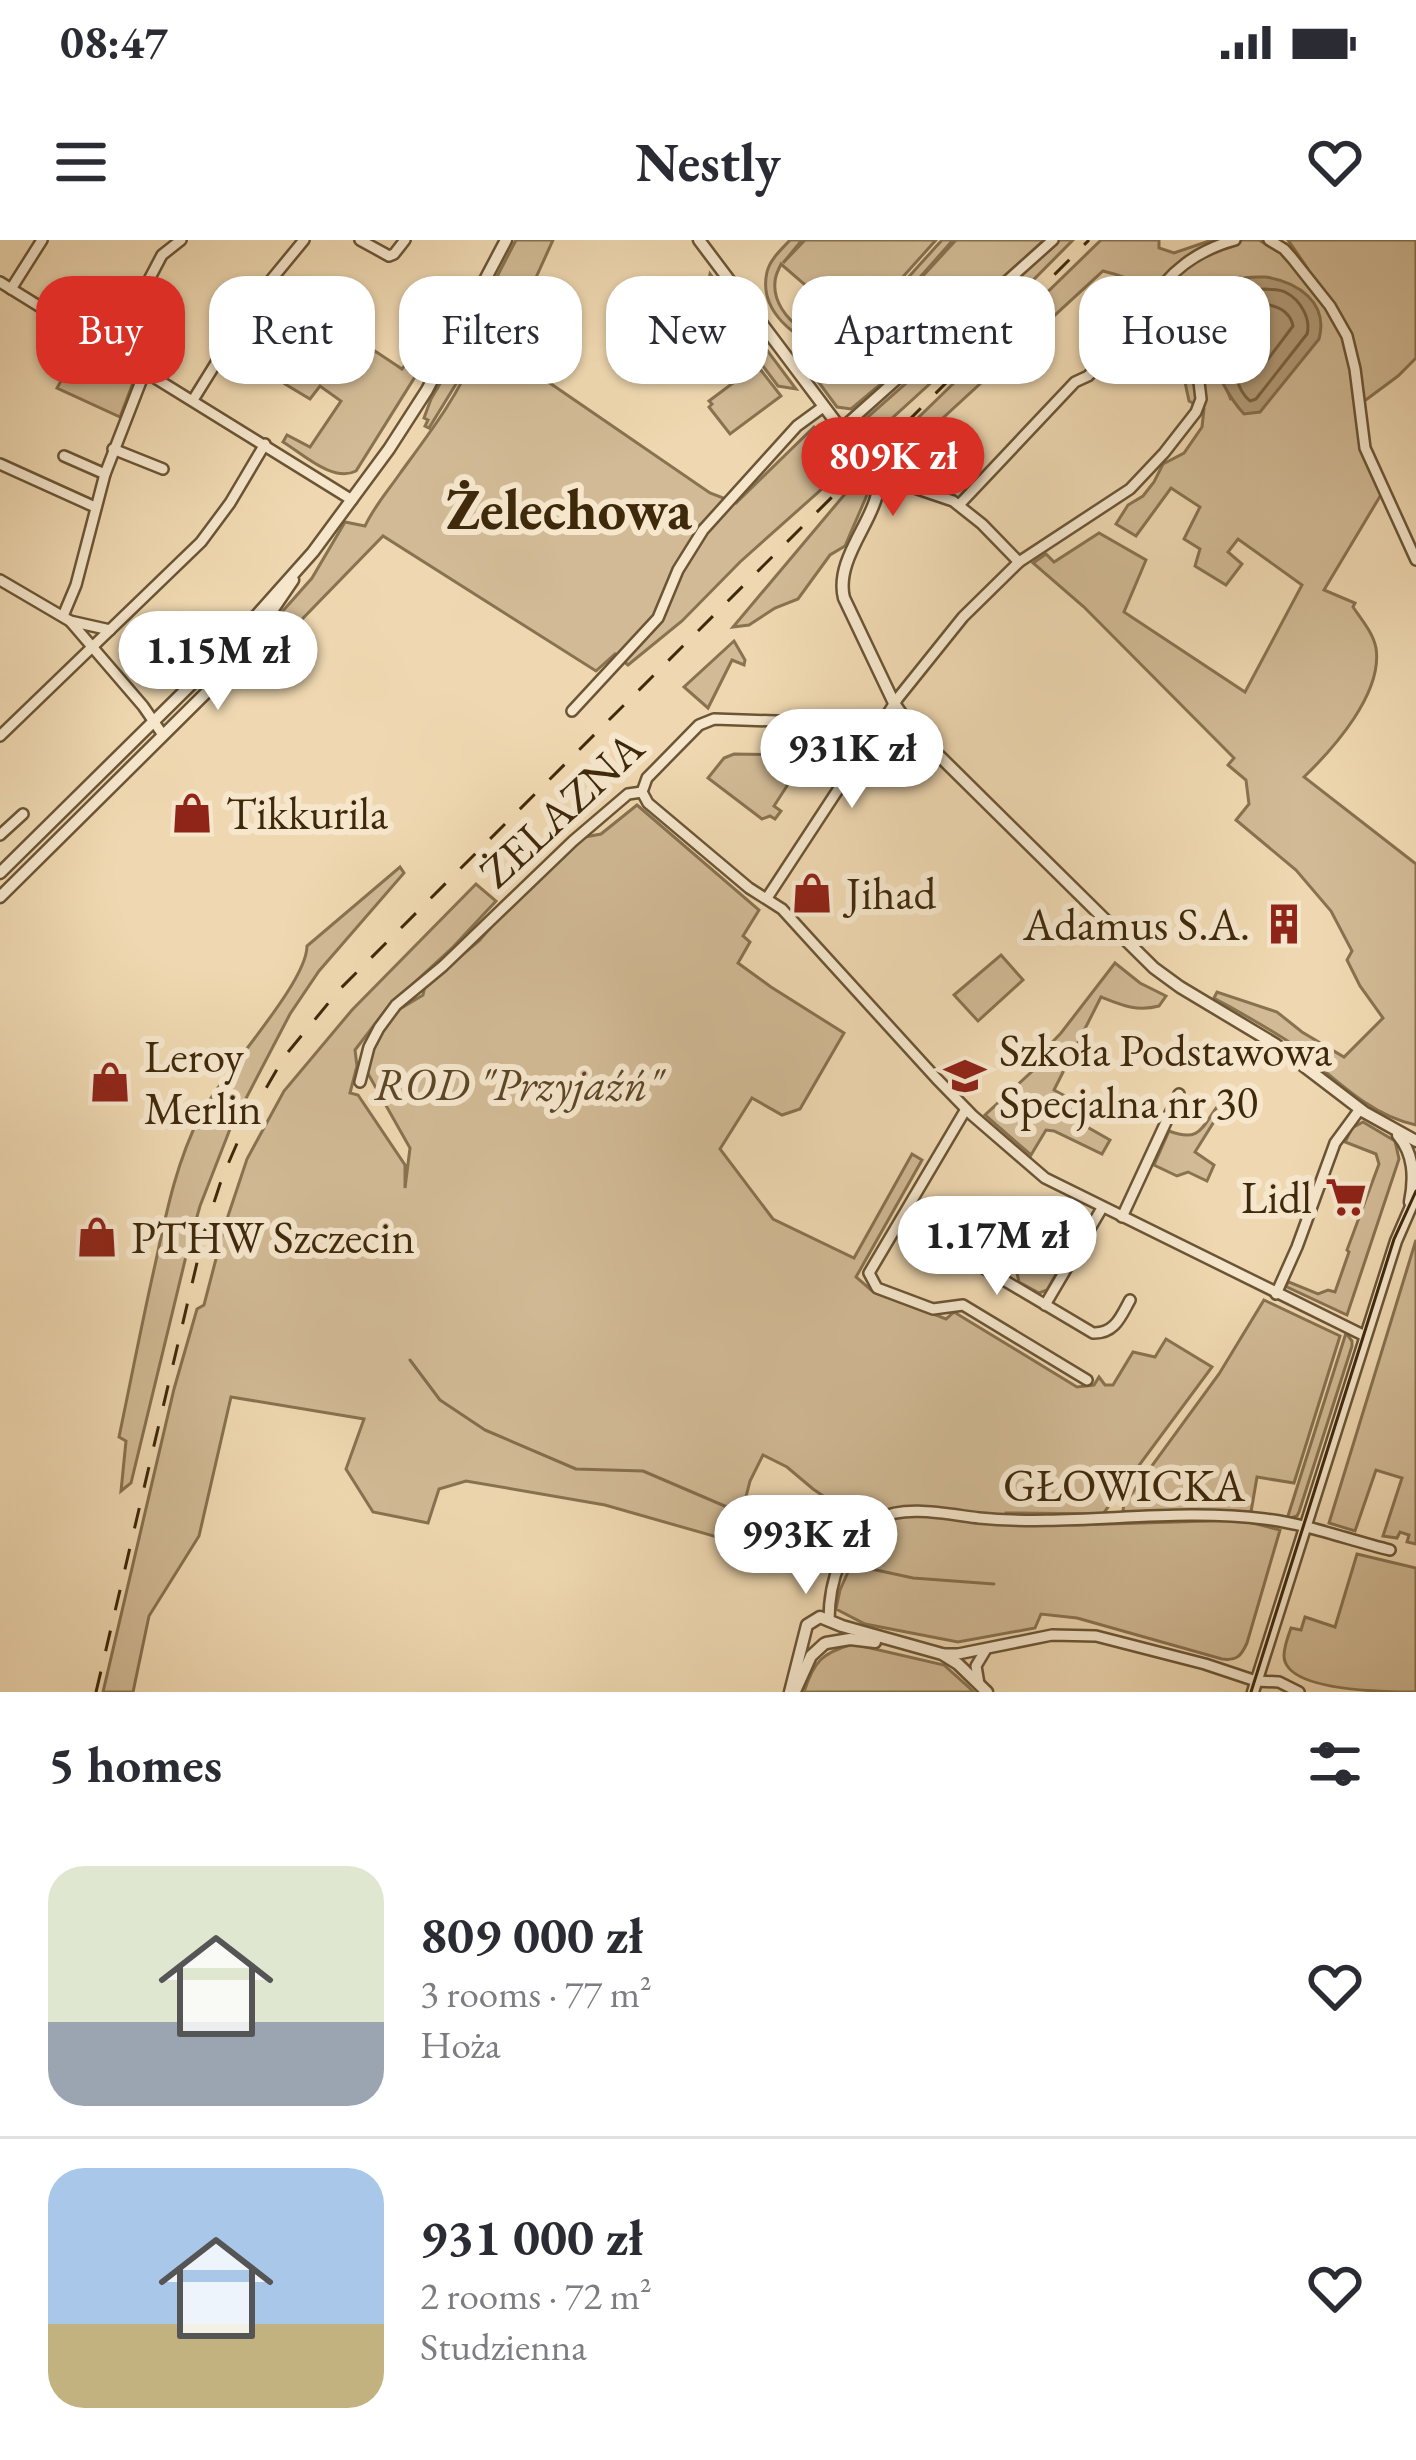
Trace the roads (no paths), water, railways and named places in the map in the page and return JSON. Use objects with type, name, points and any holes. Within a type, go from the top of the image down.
[{"type":"street","points":[[11,289],[42,240]]},
{"type":"street","points":[[151,276],[162,255],[181,240]]},
{"type":"street","points":[[193,400],[257,297],[304,240]]},
{"type":"street","points":[[360,240],[389,256],[405,240]]},
{"type":"street","points":[[0,873],[244,632],[300,567],[427,390],[506,240]]},
{"type":"street","points":[[699,240],[880,481],[878,497],[845,563],[842,586],[894,704],[915,733],[1157,971],[1275,1044],[1399,1136],[1408,1151],[1413,1180],[1410,1218]]},
{"type":"street","points":[[840,430],[1053,240]]},
{"type":"street","points":[[767,898],[894,704],[945,638],[1018,562],[1130,489],[1199,405],[1197,376],[1154,322],[1149,306],[1183,265],[1235,240]]},
{"type":"street","points":[[1269,240],[1292,258],[1347,336],[1365,448],[1416,560]]},
{"type":"street","points":[[0,282],[36,304]]},
{"type":"street","points":[[959,505],[1079,380]]},
{"type":"street","points":[[66,618],[105,474],[140,384]]},
{"type":"street","points":[[167,384],[352,500]]},
{"type":"street","points":[[572,711],[658,618],[678,570],[703,530],[797,426],[823,407]]},
{"type":"street","points":[[0,736],[201,542],[265,444]]},
{"type":"street","points":[[113,449],[163,469]]},
{"type":"street","points":[[64,456],[105,474]]},
{"type":"street","points":[[0,464],[95,507]]},
{"type":"street","points":[[880,481],[894,481],[959,505],[1018,562]]},
{"type":"street","points":[[0,897],[234,664],[300,567]]},
{"type":"street","points":[[0,580],[66,618],[110,630]]},
{"type":"street","points":[[66,618],[163,735]]},
{"type":"street","name":"ŻELAZNA","points":[[359,1082],[369,1047],[396,1005],[573,841],[628,794],[642,792],[646,778],[699,725],[714,718],[865,724],[878,731]]},
{"type":"street","points":[[878,731],[915,733]]},
{"type":"street","points":[[642,792],[749,889],[791,918],[966,1109],[1045,1178],[1365,1336]]},
{"type":"street","points":[[0,835],[23,814]]},
{"type":"street","points":[[1122,1217],[1179,1094]]},
{"type":"street","points":[[966,1109],[869,1274],[877,1288],[933,1309],[963,1305],[1087,1380]]},
{"type":"street","points":[[1276,1294],[1335,1143],[1360,1109]]},
{"type":"street","points":[[1377,1120],[1416,1138]]},
{"type":"street","points":[[1255,1687],[1365,1336],[1416,1195]]},
{"type":"street","points":[[1045,1305],[1102,1208]]},
{"type":"street","points":[[980,1266],[1086,1331],[1102,1334],[1118,1322],[1130,1300]]},
{"type":"street","name":"GŁOWICKA","points":[[825,1620],[843,1555],[866,1529],[890,1514],[1271,1519],[1390,1550]]},
{"type":"street","points":[[792,1692],[811,1656],[834,1633],[825,1620]]},
{"type":"street","points":[[792,1692],[810,1621],[825,1620],[942,1654],[983,1688]]},
{"type":"street","points":[[806,1631],[812,1642],[825,1644],[855,1639],[920,1648]]},
{"type":"street","points":[[942,1654],[1052,1635],[1096,1636],[1205,1664],[1267,1692]]},
{"type":"street","points":[[983,1688],[977,1660],[995,1646]]},
{"type":"street","points":[[1255,1687],[1276,1681],[1299,1692]]},
{"type":"water","points":[[1270,278],[1299,289],[1319,314],[1319,339],[1260,412],[1244,414],[1224,384],[1270,384]]},
{"type":"waterway","points":[[410,1360],[440,1400],[485,1430],[576,1469],[643,1471],[727,1507]]},
{"type":"waterway","points":[[867,1568],[913,1578],[994,1584]]},
{"type":"tram line","points":[[1251,1692],[1394,1239],[1416,1191]]},
{"type":"railway","points":[[96,1692],[204,1233],[245,1125],[284,1057],[340,989],[1089,240]]},
{"type":"place","name":"Tikkurila","points":[[192,813]]},
{"type":"place","name":"Jihad","points":[[812,893]]},
{"type":"place","name":"Adamus S.A.","points":[[1284,924]]},
{"type":"place","name":"Szkoła Podstawowa Specjalna nr 30","points":[[965,1076]]},
{"type":"place","name":"Leroy Merlin","points":[[110,1082]]},
{"type":"place","name":"Lidl","points":[[1346,1197]]},
{"type":"place","name":"PTHW Szczecin","points":[[97,1237]]},
{"type":"district","name":"Żelechowa","points":[[569,509]]},
{"type":"park label","name":"ROD \"Przyjaźń\"","points":[[518,1084]]}]
